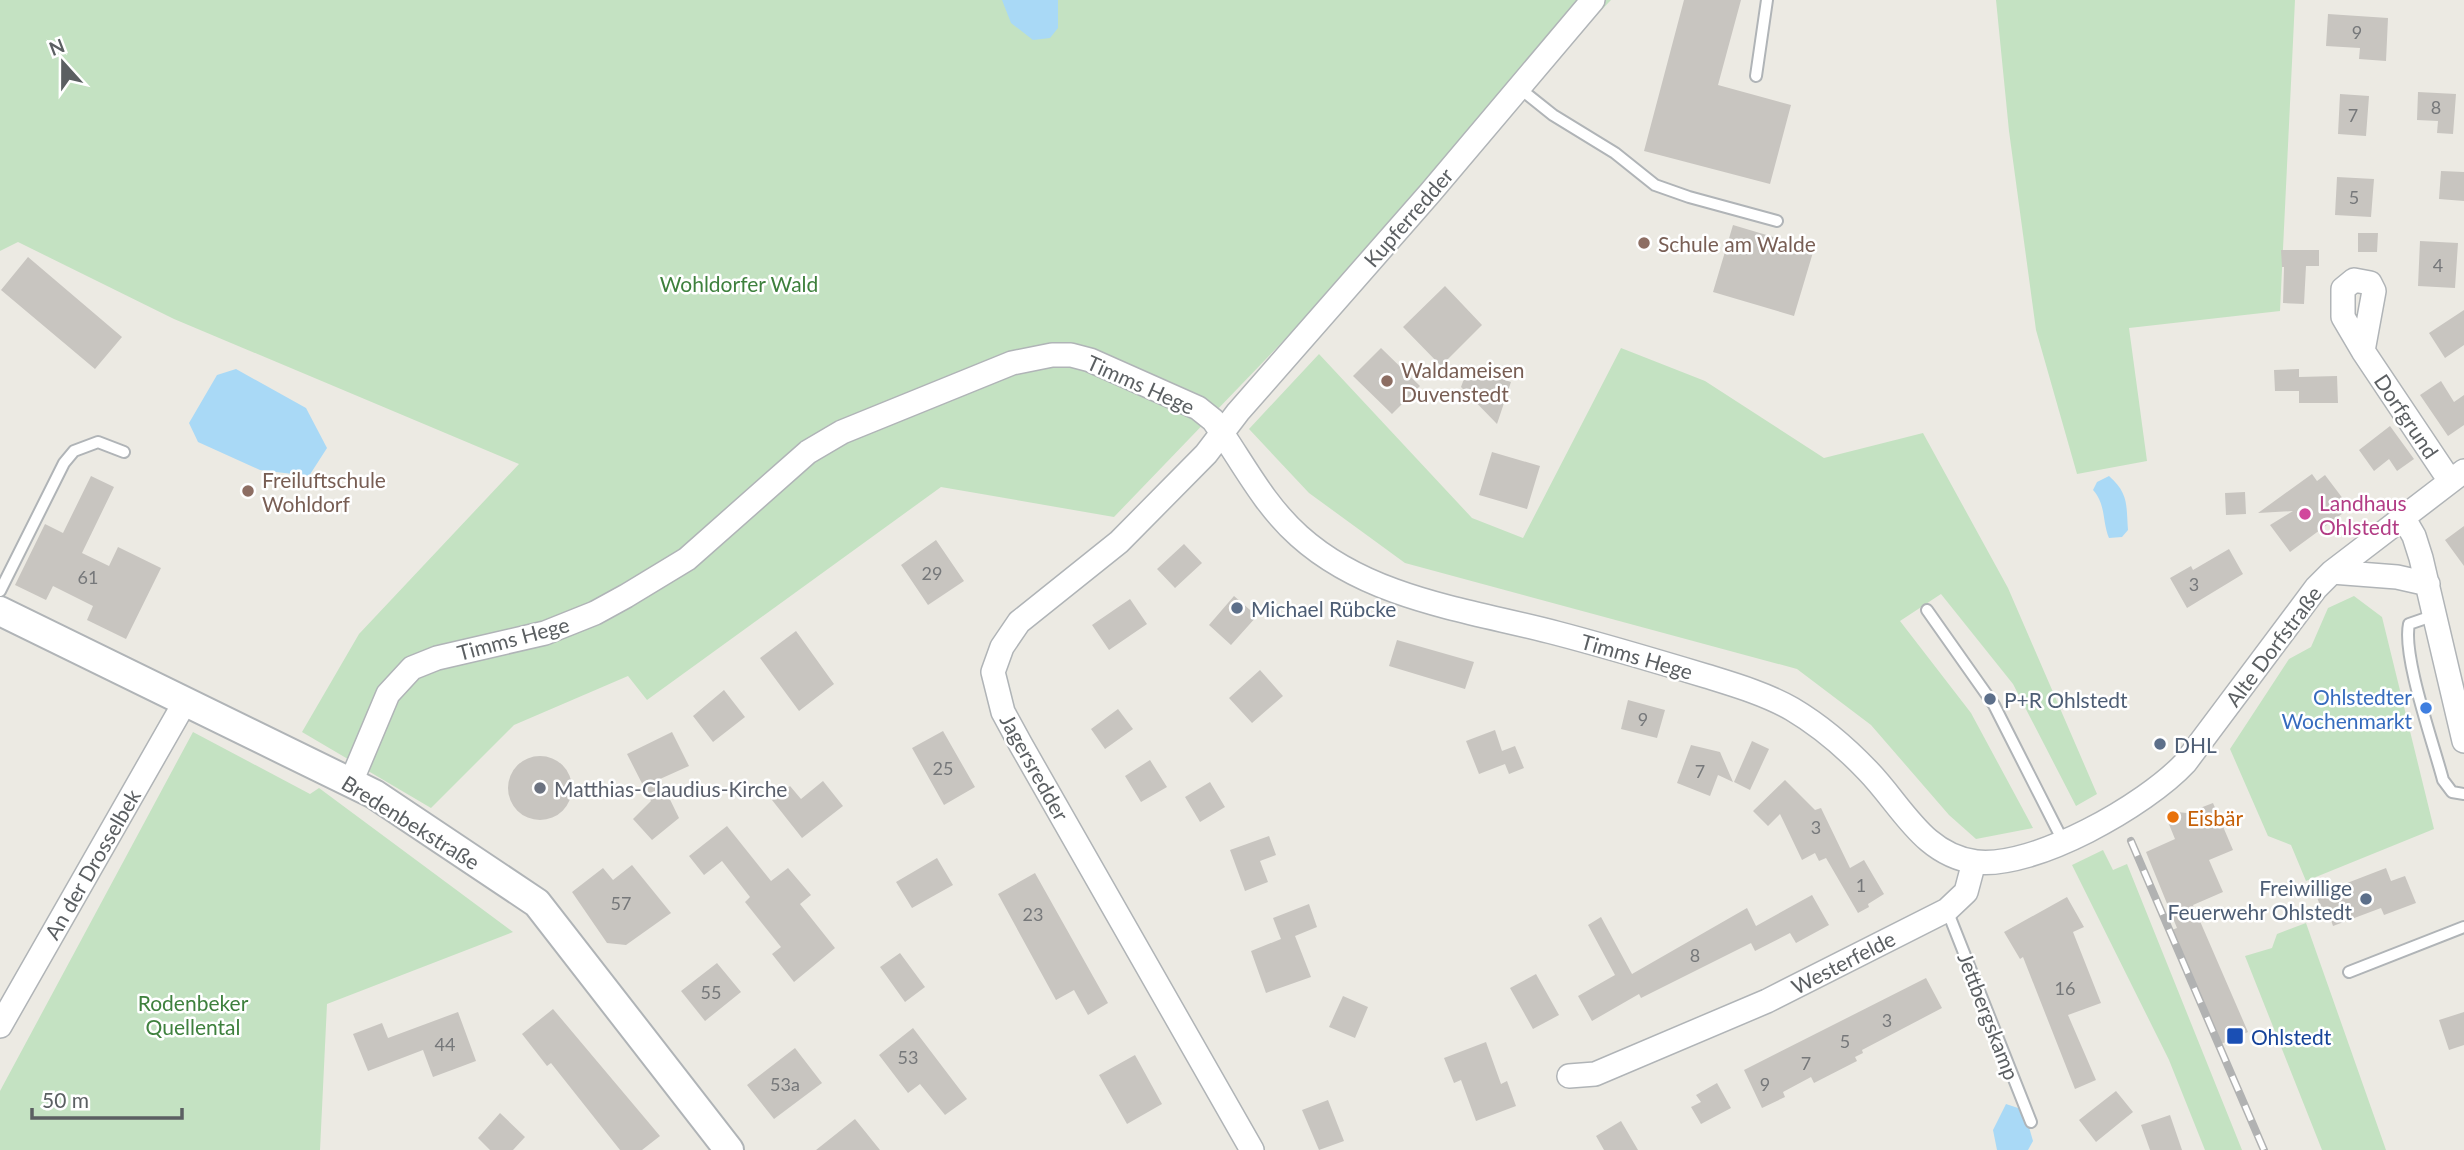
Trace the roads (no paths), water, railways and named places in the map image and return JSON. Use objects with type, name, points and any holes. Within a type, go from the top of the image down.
[{"type":"street","name":"Kupferredder","points":[[1222,433],[1593,0]]},
{"type":"street","name":"Dorfgrund","points":[[2363,351],[2457,476]]},
{"type":"street","name":"Timms Hege","points":[[351,782],[388,694],[412,668],[437,657],[545,633],[595,613],[687,559],[796,462],[825,441],[986,372],[1033,357],[1072,355],[1184,400],[1213,420],[1278,514],[1314,549],[1346,570],[1405,594],[1557,633],[1764,696],[1814,724],[1868,771],[1938,849],[1973,862]]},
{"type":"street","name":"Jagersredder","points":[[1222,433],[1168,494],[1119,542],[1019,622],[1002,647],[993,672],[1003,712],[1252,1150]]},
{"type":"street","name":"Alte Dorfstraße","points":[[2063,841],[2144,799],[2172,777],[2300,608],[2332,572],[2457,476]]},
{"type":"street","points":[[2403,517],[2414,536],[2428,584],[2464,741]]},
{"type":"street","points":[[2332,572],[2388,576],[2428,584]]},
{"type":"street","name":"Bredenbekstraße","points":[[0,611],[374,794],[537,903],[729,1150]]},
{"type":"street","name":"An der Drosselbek","points":[[0,1026],[185,702]]},
{"type":"street","points":[[1973,862],[2021,859],[2063,841]]},
{"type":"street","name":"Westerfelde","points":[[1569,1076],[1595,1074],[1767,1000],[1947,910],[1966,892],[1973,862]]},
{"type":"lane","points":[[1756,76],[1767,0]]},
{"type":"lane","points":[[1518,87],[1553,115],[1615,153],[1655,185],[1777,221]]},
{"type":"lane","points":[[0,591],[64,463],[74,451],[98,442],[124,452]]},
{"type":"lane","points":[[1927,610],[1994,705],[2063,841]]},
{"type":"lane","points":[[2435,615],[2409,624],[2407,634],[2443,780],[2452,792],[2464,794]]},
{"type":"lane","name":"Jettbergskamp","points":[[1947,910],[2031,1122]]},
{"type":"lane","points":[[2349,972],[2464,927]]},
{"type":"water","points":[[1002,0],[1058,0],[1058,28],[1050,38],[1033,40],[1011,23]]},
{"type":"water","points":[[236,369],[306,408],[327,448],[309,476],[260,470],[198,442],[189,423],[217,375]]},
{"type":"water","points":[[2109,476],[2120,488],[2125,500],[2128,530],[2122,537],[2109,538],[2100,501],[2093,490],[2097,482]]},
{"type":"water","points":[[2006,1104],[2024,1110],[2033,1141],[2028,1150],[1997,1150],[1993,1130]]},
{"type":"railway","points":[[2131,841],[2264,1150]]},
{"type":"place","name":"Schule am Walde","points":[[1644,243]]},
{"type":"place","name":"Waldameisen Duvenstedt","points":[[1387,381]]},
{"type":"place","name":"Freiluftschule Wohldorf","points":[[248,491]]},
{"type":"place","name":"Landhaus Ohlstedt","points":[[2305,514]]},
{"type":"place","name":"Michael Rübcke","points":[[1237,608]]},
{"type":"place","name":"P+R Ohlstedt","points":[[1990,699]]},
{"type":"place","name":"Ohlstedter Wochenmarkt","points":[[2426,708]]},
{"type":"place","name":"DHL","points":[[2160,744]]},
{"type":"place","name":"Matthias-Claudius-Kirche","points":[[540,788]]},
{"type":"place","name":"Eisbär","points":[[2173,817]]},
{"type":"place","name":"Freiwillige Feuerwehr Ohlstedt","points":[[2366,899]]},
{"type":"place","name":"Ohlstedt","points":[[2235,1036]]},
{"type":"park label","name":"Wohldorfer Wald","points":[[739,283]]},
{"type":"park label","name":"Rodenbeker Quellental","points":[[193,1014]]}]
